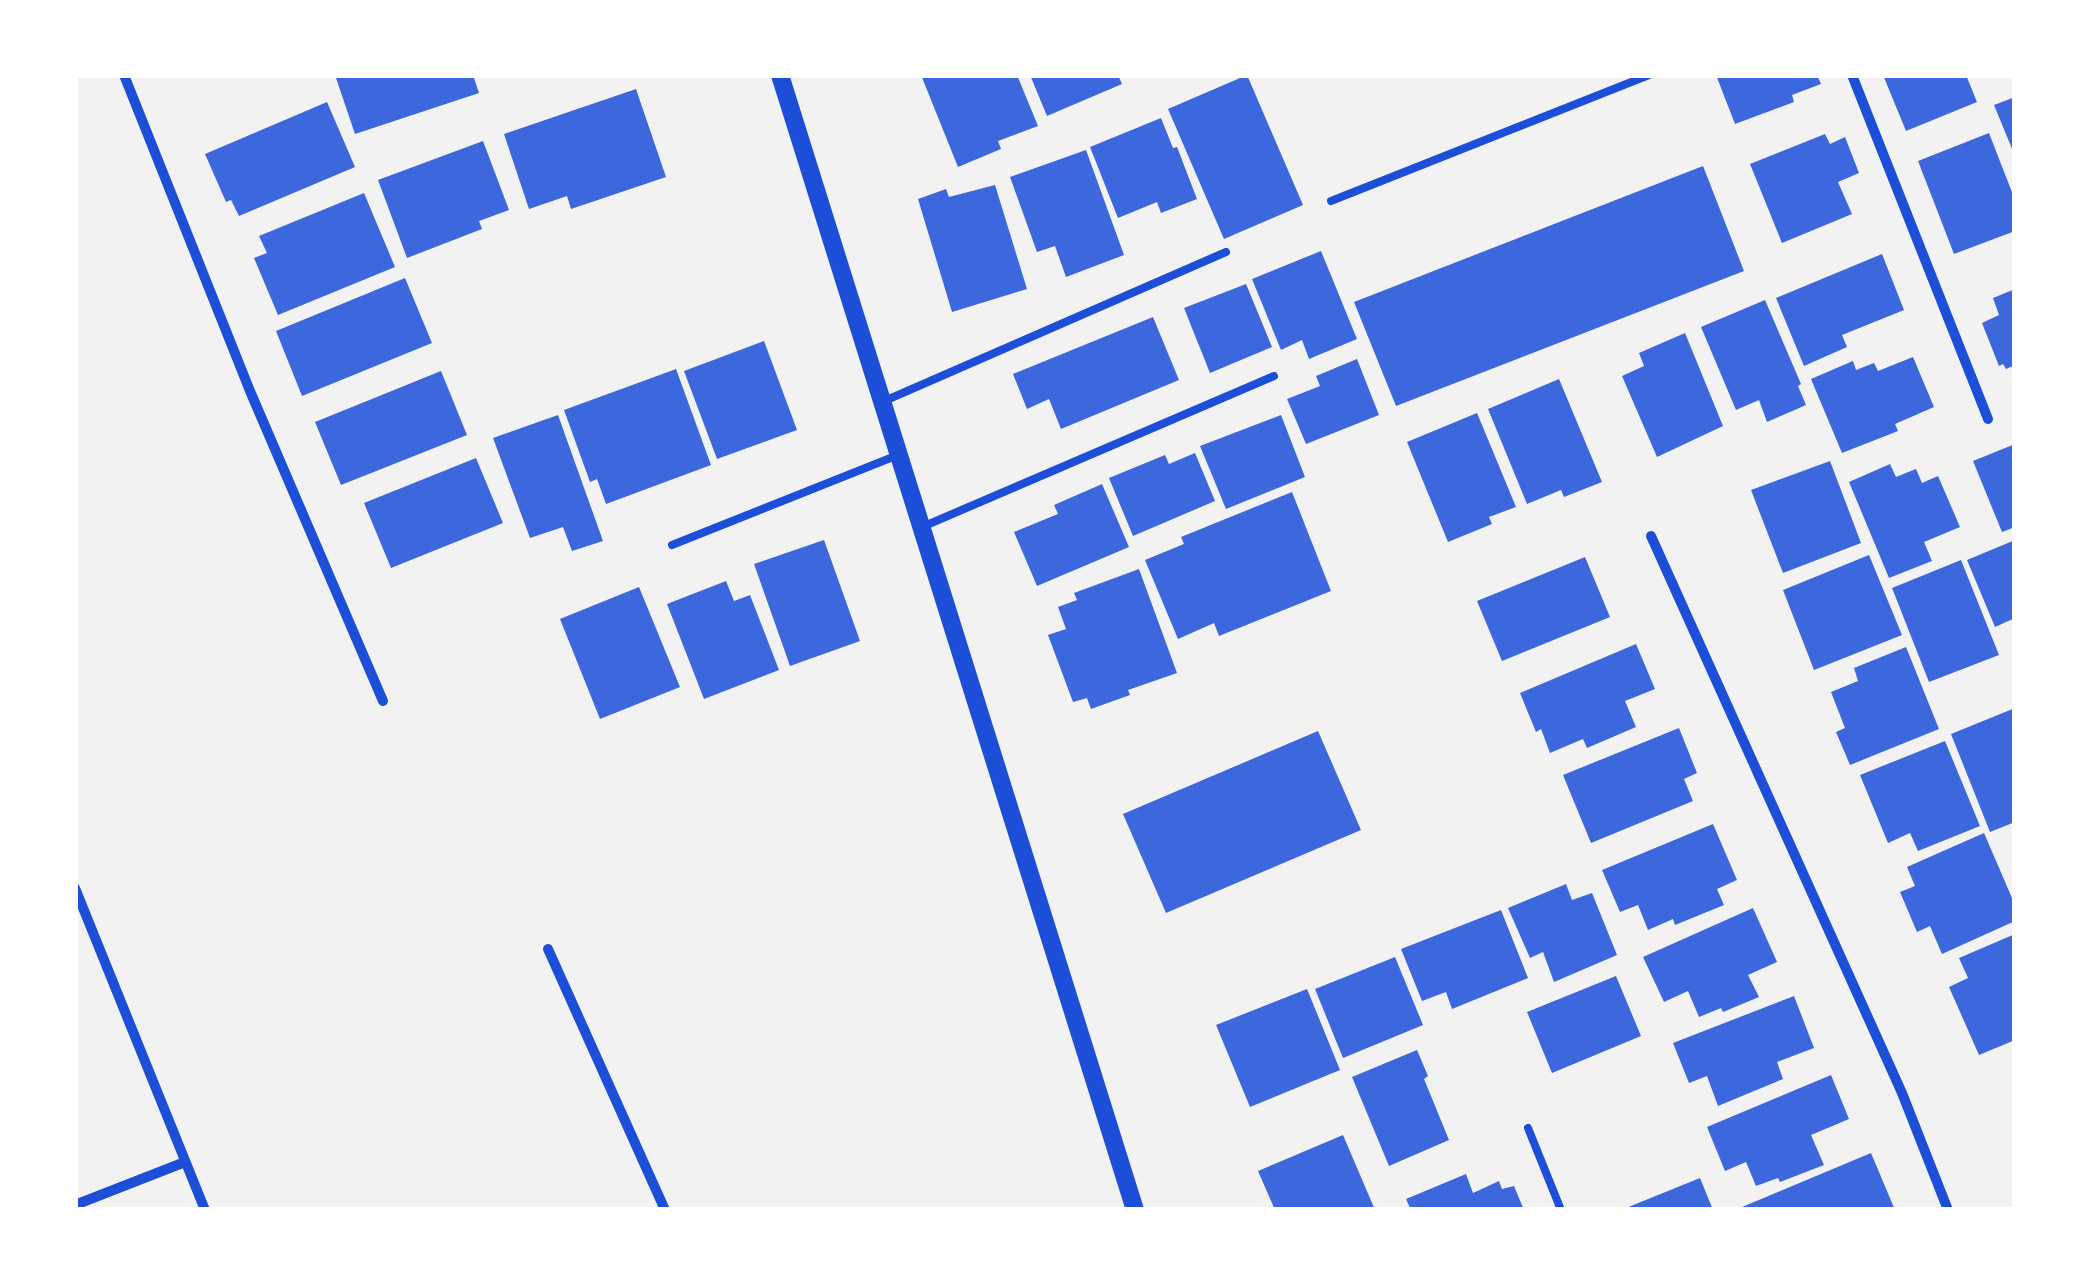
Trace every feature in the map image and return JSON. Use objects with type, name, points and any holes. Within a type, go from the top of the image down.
[{"type":"street","points":[[124,75],[250,391],[383,701]]},
{"type":"street","points":[[781,75],[1135,1210]]},
{"type":"street","points":[[1852,75],[1988,419]]},
{"type":"street","points":[[1651,536],[1902,1093],[1948,1210]]},
{"type":"street","points":[[75,888],[205,1210]]},
{"type":"street","points":[[548,949],[665,1210]]},
{"type":"street","points":[[75,1205],[185,1162]]},
{"type":"lane","points":[[1332,201],[1649,75]]},
{"type":"lane","points":[[882,402],[1226,252]]},
{"type":"lane","points":[[922,526],[1274,376]]},
{"type":"lane","points":[[672,546],[898,454]]},
{"type":"lane","points":[[1528,1128],[1561,1210]]},
{"type":"building","points":[[335,75],[473,75],[479,93],[355,134]]},
{"type":"building","points":[[921,75],[1017,75],[1038,126],[998,141],[1001,149],[958,167]]},
{"type":"building","points":[[1030,75],[1118,75],[1122,84],[1047,116]]},
{"type":"building","points":[[1247,75],[1303,205],[1224,239],[1168,109]]},
{"type":"building","points":[[1716,75],[1817,75],[1821,84],[1792,95],[1794,102],[1735,124]]},
{"type":"building","points":[[1883,75],[1966,75],[1977,102],[1906,131]]},
{"type":"building","points":[[636,89],[666,177],[571,209],[567,196],[529,209],[504,134]]},
{"type":"building","points":[[2015,97],[2015,156],[1994,105]]},
{"type":"building","points":[[327,102],[355,167],[239,216],[231,200],[226,202],[205,154]]},
{"type":"building","points":[[1161,118],[1197,199],[1161,213],[1157,202],[1118,218],[1090,147]]},
{"type":"building","points":[[1989,133],[2015,200],[2015,231],[1954,254],[1918,161]]},
{"type":"building","points":[[1825,134],[1830,144],[1845,137],[1859,173],[1838,182],[1852,214],[1782,243],[1750,164]]},
{"type":"building","points":[[483,141],[509,210],[479,221],[482,229],[407,258],[378,180]]},
{"type":"building","points":[[1086,150],[1124,255],[1066,277],[1055,246],[1037,252],[1010,177]]},
{"type":"building","points":[[1703,166],[1744,271],[1396,406],[1354,302]]},
{"type":"building","points":[[995,185],[1027,289],[952,312],[918,199],[946,189],[949,197]]},
{"type":"building","points":[[364,193],[395,267],[278,315],[254,258],[267,253],[259,236]]},
{"type":"building","points":[[1321,251],[1357,339],[1309,359],[1302,340],[1281,350],[1252,279]]},
{"type":"building","points":[[1882,254],[1904,310],[1842,335],[1847,347],[1804,366],[1776,298]]},
{"type":"building","points":[[405,278],[432,343],[302,396],[276,331]]},
{"type":"building","points":[[1246,284],[1272,347],[1210,373],[1184,308]]},
{"type":"building","points":[[2015,289],[2015,365],[2006,369],[2003,364],[1999,366],[1982,323],[1999,315],[1993,298]]},
{"type":"building","points":[[1765,300],[1806,405],[1767,422],[1759,400],[1736,410],[1701,327]]},
{"type":"building","points":[[1153,317],[1179,380],[1061,429],[1049,399],[1027,409],[1013,374]]},
{"type":"building","points":[[1685,333],[1723,426],[1657,457],[1622,376],[1644,366],[1639,353]]},
{"type":"building","points":[[764,341],[797,430],[717,459],[684,371]]},
{"type":"building","points":[[1913,357],[1934,407],[1895,424],[1898,431],[1842,453],[1811,379],[1853,361],[1856,370],[1874,363],[1878,371]]},
{"type":"building","points":[[1357,359],[1379,415],[1306,444],[1287,399],[1320,386],[1316,376]]},
{"type":"building","points":[[676,369],[711,465],[606,504],[597,479],[590,482],[564,410]]},
{"type":"building","points":[[441,371],[467,435],[341,485],[315,422]]},
{"type":"building","points":[[1559,379],[1602,482],[1564,497],[1561,490],[1527,504],[1488,409]]},
{"type":"building","points":[[1477,413],[1516,507],[1489,517],[1492,524],[1448,542],[1407,442]]},
{"type":"building","points":[[558,415],[603,541],[572,551],[563,527],[530,538],[493,438]]},
{"type":"building","points":[[1281,415],[1305,477],[1226,509],[1200,446]]},
{"type":"building","points":[[2015,444],[2015,527],[2002,532],[1973,461]]},
{"type":"building","points":[[1195,453],[1215,501],[1133,536],[1109,478],[1165,455],[1169,464]]},
{"type":"building","points":[[476,458],[503,523],[391,568],[364,503]]},
{"type":"building","points":[[1830,461],[1861,543],[1783,573],[1751,490]]},
{"type":"building","points":[[1890,464],[1896,477],[1916,469],[1922,483],[1938,476],[1960,527],[1924,542],[1932,561],[1889,578],[1849,482]]},
{"type":"building","points":[[1102,484],[1129,547],[1037,586],[1014,532],[1058,514],[1054,505]]},
{"type":"building","points":[[1292,492],[1331,591],[1219,636],[1214,623],[1178,639],[1145,560],[1184,544],[1181,537]]},
{"type":"building","points":[[824,540],[860,641],[790,666],[754,564]]},
{"type":"building","points":[[2015,540],[2015,618],[1995,627],[1967,560]]},
{"type":"building","points":[[1869,555],[1902,635],[1814,670],[1783,590]]},
{"type":"building","points":[[1585,557],[1610,617],[1502,661],[1477,601]]},
{"type":"building","points":[[1961,560],[1999,655],[1929,682],[1892,588]]},
{"type":"building","points":[[1139,569],[1177,673],[1128,690],[1130,695],[1091,709],[1087,698],[1073,702],[1048,635],[1066,629],[1058,607],[1077,600],[1074,593]]},
{"type":"building","points":[[726,581],[734,601],[750,595],[779,670],[704,699],[667,604]]},
{"type":"building","points":[[639,587],[680,687],[600,719],[560,619]]},
{"type":"building","points":[[1636,644],[1655,689],[1625,701],[1636,727],[1587,748],[1583,739],[1550,753],[1541,729],[1536,732],[1520,693]]},
{"type":"building","points":[[1906,647],[1939,729],[1850,765],[1836,732],[1845,728],[1831,692],[1858,681],[1854,668]]},
{"type":"building","points":[[2015,708],[2015,822],[1990,832],[1951,734]]},
{"type":"building","points":[[1679,728],[1697,773],[1684,779],[1693,801],[1591,843],[1563,775]]},
{"type":"building","points":[[1318,731],[1361,830],[1166,913],[1123,814]]},
{"type":"building","points":[[1945,741],[1980,826],[1918,851],[1910,833],[1888,843],[1860,775]]},
{"type":"building","points":[[1713,824],[1737,880],[1717,889],[1724,905],[1675,925],[1673,919],[1648,930],[1638,905],[1620,912],[1602,870]]},
{"type":"building","points":[[1984,833],[2015,905],[2015,921],[1942,954],[1930,926],[1917,932],[1900,892],[1915,886],[1907,867]]},
{"type":"building","points":[[1566,884],[1572,900],[1592,893],[1617,955],[1554,982],[1543,952],[1530,958],[1508,908]]},
{"type":"building","points":[[1753,908],[1777,962],[1748,975],[1759,997],[1699,1017],[1688,991],[1664,1002],[1643,957]]},
{"type":"building","points":[[1501,910],[1528,978],[1452,1009],[1446,992],[1422,1001],[1401,949]]},
{"type":"building","points":[[2015,934],[2015,1040],[1979,1055],[1949,987],[1968,978],[1959,958]]},
{"type":"building","points":[[1395,957],[1423,1025],[1343,1058],[1315,989]]},
{"type":"building","points":[[1616,976],[1641,1036],[1552,1073],[1527,1012]]},
{"type":"building","points":[[1307,989],[1340,1070],[1250,1107],[1216,1025]]},
{"type":"building","points":[[1794,996],[1814,1048],[1777,1062],[1783,1079],[1718,1106],[1707,1076],[1689,1083],[1673,1043]]},
{"type":"building","points":[[1417,1050],[1428,1076],[1424,1079],[1449,1140],[1389,1166],[1352,1077]]},
{"type":"building","points":[[1831,1075],[1849,1119],[1811,1135],[1824,1165],[1780,1182],[1778,1178],[1756,1186],[1746,1162],[1725,1171],[1707,1127]]},
{"type":"building","points":[[1343,1135],[1375,1210],[1275,1210],[1258,1171]]},
{"type":"building","points":[[1871,1153],[1895,1210],[1735,1210]]},
{"type":"building","points":[[1466,1174],[1473,1193],[1499,1181],[1502,1189],[1514,1186],[1524,1210],[1411,1210],[1406,1199]]},
{"type":"building","points":[[1700,1178],[1713,1210],[1621,1210]]}]
